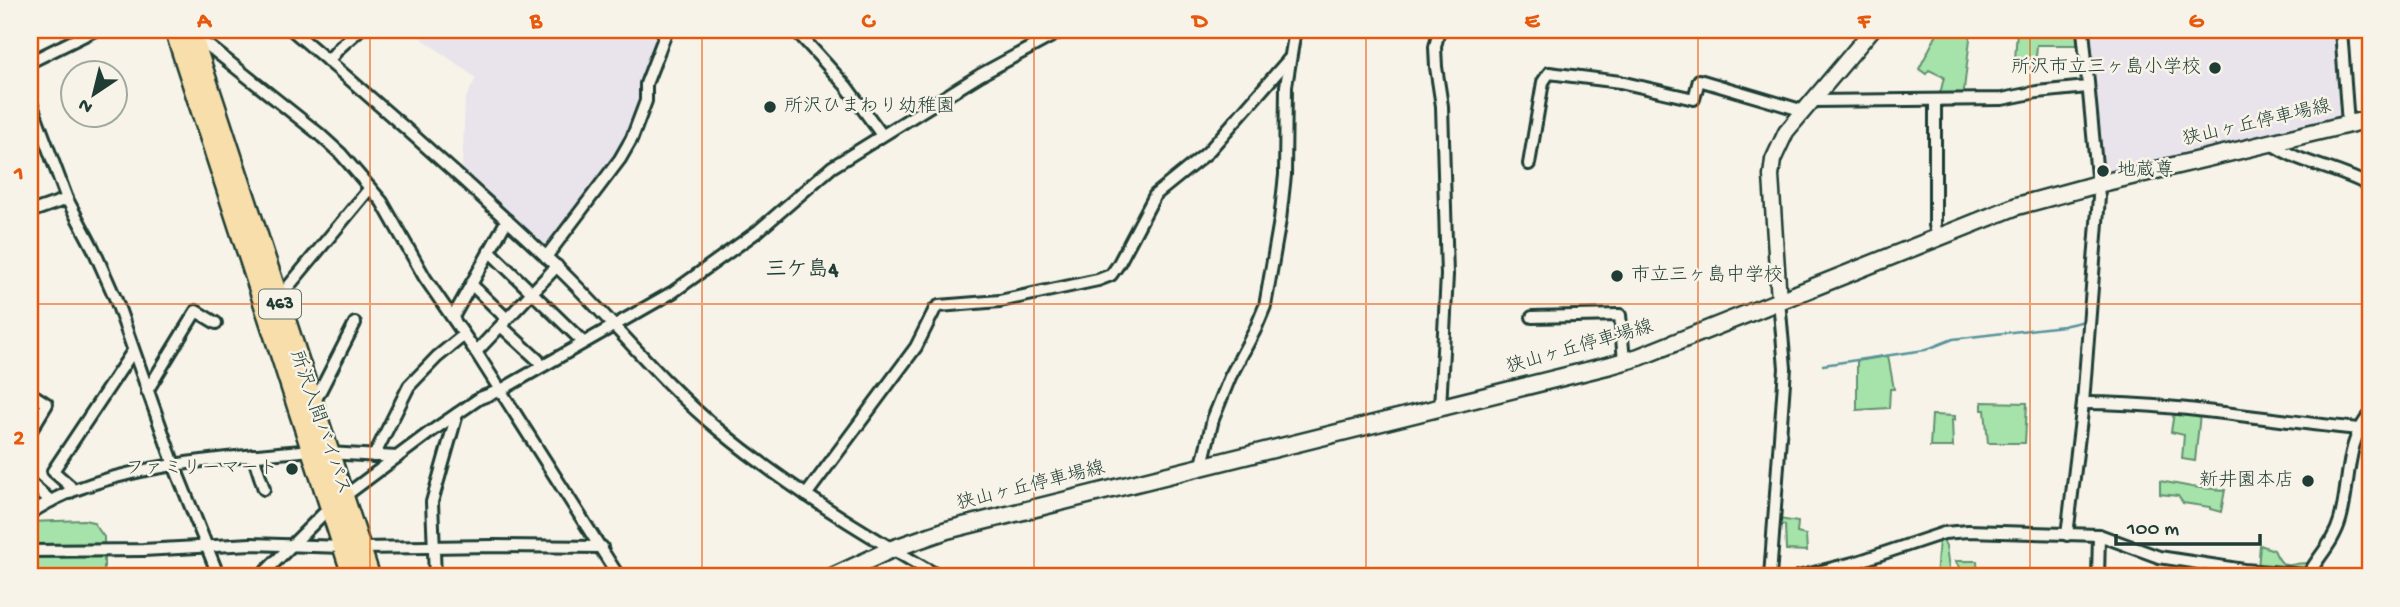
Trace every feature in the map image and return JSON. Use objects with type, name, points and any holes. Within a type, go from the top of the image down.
[{"type":"highway","name":"所沢入間バイパス","points":[[186,32],[278,299],[312,406],[320,451]]},
{"type":"highway","name":"所沢入間バイパス","points":[[186,32],[352,548],[370,577]]},
{"type":"highway","name":"所沢入間バイパス","points":[[352,548],[353,577]]},
{"type":"main road","name":"狭山ヶ丘停車場線","points":[[841,575],[892,549],[947,530],[1624,361],[2017,206],[2370,119]]},
{"type":"street","points":[[30,62],[95,30]]},
{"type":"street","points":[[292,30],[547,257],[668,382],[719,430],[806,495],[940,577]]},
{"type":"street","points":[[328,61],[359,30]]},
{"type":"street","points":[[547,257],[620,159],[632,138],[646,102],[646,84],[667,30]]},
{"type":"street","points":[[260,577],[337,503],[480,398],[501,390],[616,326],[715,263],[758,231],[832,167],[980,75],[1063,30]]},
{"type":"street","points":[[1202,465],[1217,408],[1265,306],[1285,175],[1286,86],[1295,30]]},
{"type":"street","points":[[1439,30],[1435,47],[1442,106],[1447,275],[1440,408]]},
{"type":"street","points":[[1770,577],[1785,379],[1773,160],[1786,132],[1872,30]]},
{"type":"street","points":[[2067,535],[2083,403],[2098,184],[2083,30]]},
{"type":"street","points":[[2341,30],[2348,124]]},
{"type":"street","points":[[186,32],[210,47],[318,134],[370,188],[395,221],[425,278],[477,352],[619,577]]},
{"type":"street","points":[[800,35],[846,86],[882,135]]},
{"type":"street","points":[[806,495],[916,347],[935,309],[939,306],[1021,297],[1111,275],[1155,195],[1207,153],[1289,60]]},
{"type":"street","points":[[1530,164],[1543,82],[1549,73],[1620,82],[1694,99],[1699,80],[1808,106],[2002,99],[2087,87]]},
{"type":"street","points":[[30,100],[67,199],[116,300],[174,465],[219,577]]},
{"type":"street","points":[[1936,101],[1935,225],[1938,237]]},
{"type":"street","points":[[2270,143],[2370,186]]},
{"type":"street","points":[[278,299],[370,188]]},
{"type":"street","points":[[30,212],[67,199]]},
{"type":"street","points":[[453,317],[507,220]]},
{"type":"street","points":[[489,251],[583,342]]},
{"type":"street","points":[[477,352],[557,267]]},
{"type":"street","points":[[471,284],[541,366]]},
{"type":"street","points":[[147,391],[196,311],[216,323]]},
{"type":"street","points":[[1532,317],[1620,315],[1624,361]]},
{"type":"street","points":[[312,406],[355,323]]},
{"type":"street","points":[[374,456],[410,386],[437,357],[464,335]]},
{"type":"street","points":[[69,493],[70,486],[53,471],[133,351]]},
{"type":"street","points":[[30,393],[47,404],[30,432]]},
{"type":"street","points":[[2083,403],[2172,406],[2274,421],[2359,429]]},
{"type":"street","points":[[435,577],[432,502],[457,414]]},
{"type":"street","points":[[1798,577],[1857,562],[1944,533],[1968,531],[2099,535],[2160,557],[2244,570],[2307,576],[2340,522],[2359,429],[2370,415]]},
{"type":"street","points":[[30,513],[84,486],[174,465],[253,455],[320,451],[397,457]]},
{"type":"street","points":[[253,455],[264,489]]},
{"type":"street","points":[[30,483],[51,501]]},
{"type":"street","points":[[2098,577],[2099,535]]},
{"type":"street","points":[[30,551],[143,550],[207,545],[352,548],[602,547]]},
{"type":"shaded area","points":[[410,30],[661,30],[641,78],[641,97],[618,153],[547,250],[462,172],[465,100],[476,78]]},
{"type":"shaded area","name":"所沢市立三ヶ島小学校","points":[[2086,30],[2337,30],[2343,113],[2339,118],[2107,174],[2105,167],[2098,168]]},
{"type":"green space","points":[[1939,30],[1971,30],[1963,98],[1936,98],[1944,77],[1929,70],[1926,74],[1919,69]]},
{"type":"green space","points":[[2017,30],[2080,30],[2081,45],[2037,45],[2036,58],[2015,60]]},
{"type":"green space","points":[[1888,356],[1894,389],[1890,389],[1889,408],[1857,410],[1857,361]]},
{"type":"green space","points":[[1982,402],[2027,403],[2025,443],[1988,443]]},
{"type":"green space","points":[[2174,412],[2200,414],[2195,461],[2182,459],[2184,435],[2171,432]]},
{"type":"green space","points":[[1932,415],[1955,416],[1955,420],[1952,420],[1953,447],[1930,447]]},
{"type":"green space","points":[[2160,481],[2225,490],[2221,512],[2210,507],[2183,503],[2178,496],[2160,494]]},
{"type":"green space","points":[[1779,519],[1798,522],[1797,533],[1806,535],[1807,551],[1786,550],[1785,525],[1777,524]]},
{"type":"green space","points":[[30,522],[93,522],[104,537],[104,577],[30,577]]},
{"type":"green space","points":[[1942,538],[1946,546],[1950,577],[1936,577],[1939,540]]},
{"type":"green space","points":[[2260,545],[2274,550],[2286,565],[2311,564],[2307,570],[2258,569]]},
{"type":"green space","points":[[1955,561],[1977,561],[1978,577],[1960,577],[1961,570]]},
{"type":"waterway","points":[[1823,365],[1925,350],[1953,339],[2085,321]]},
{"type":"place","name":"所沢市立三ヶ島小学校","points":[[2215,68]]},
{"type":"place","name":"所沢ひまわり幼稚園","points":[[770,107]]},
{"type":"place","name":"地蔵尊","points":[[2103,171]]},
{"type":"place","name":"市立三ヶ島中学校","points":[[1617,276]]},
{"type":"place","name":"ファミリーマート","points":[[292,469]]},
{"type":"place","name":"新井園本店","points":[[2308,481]]},
{"type":"district","name":"三ケ島4","points":[[802,271]]}]
